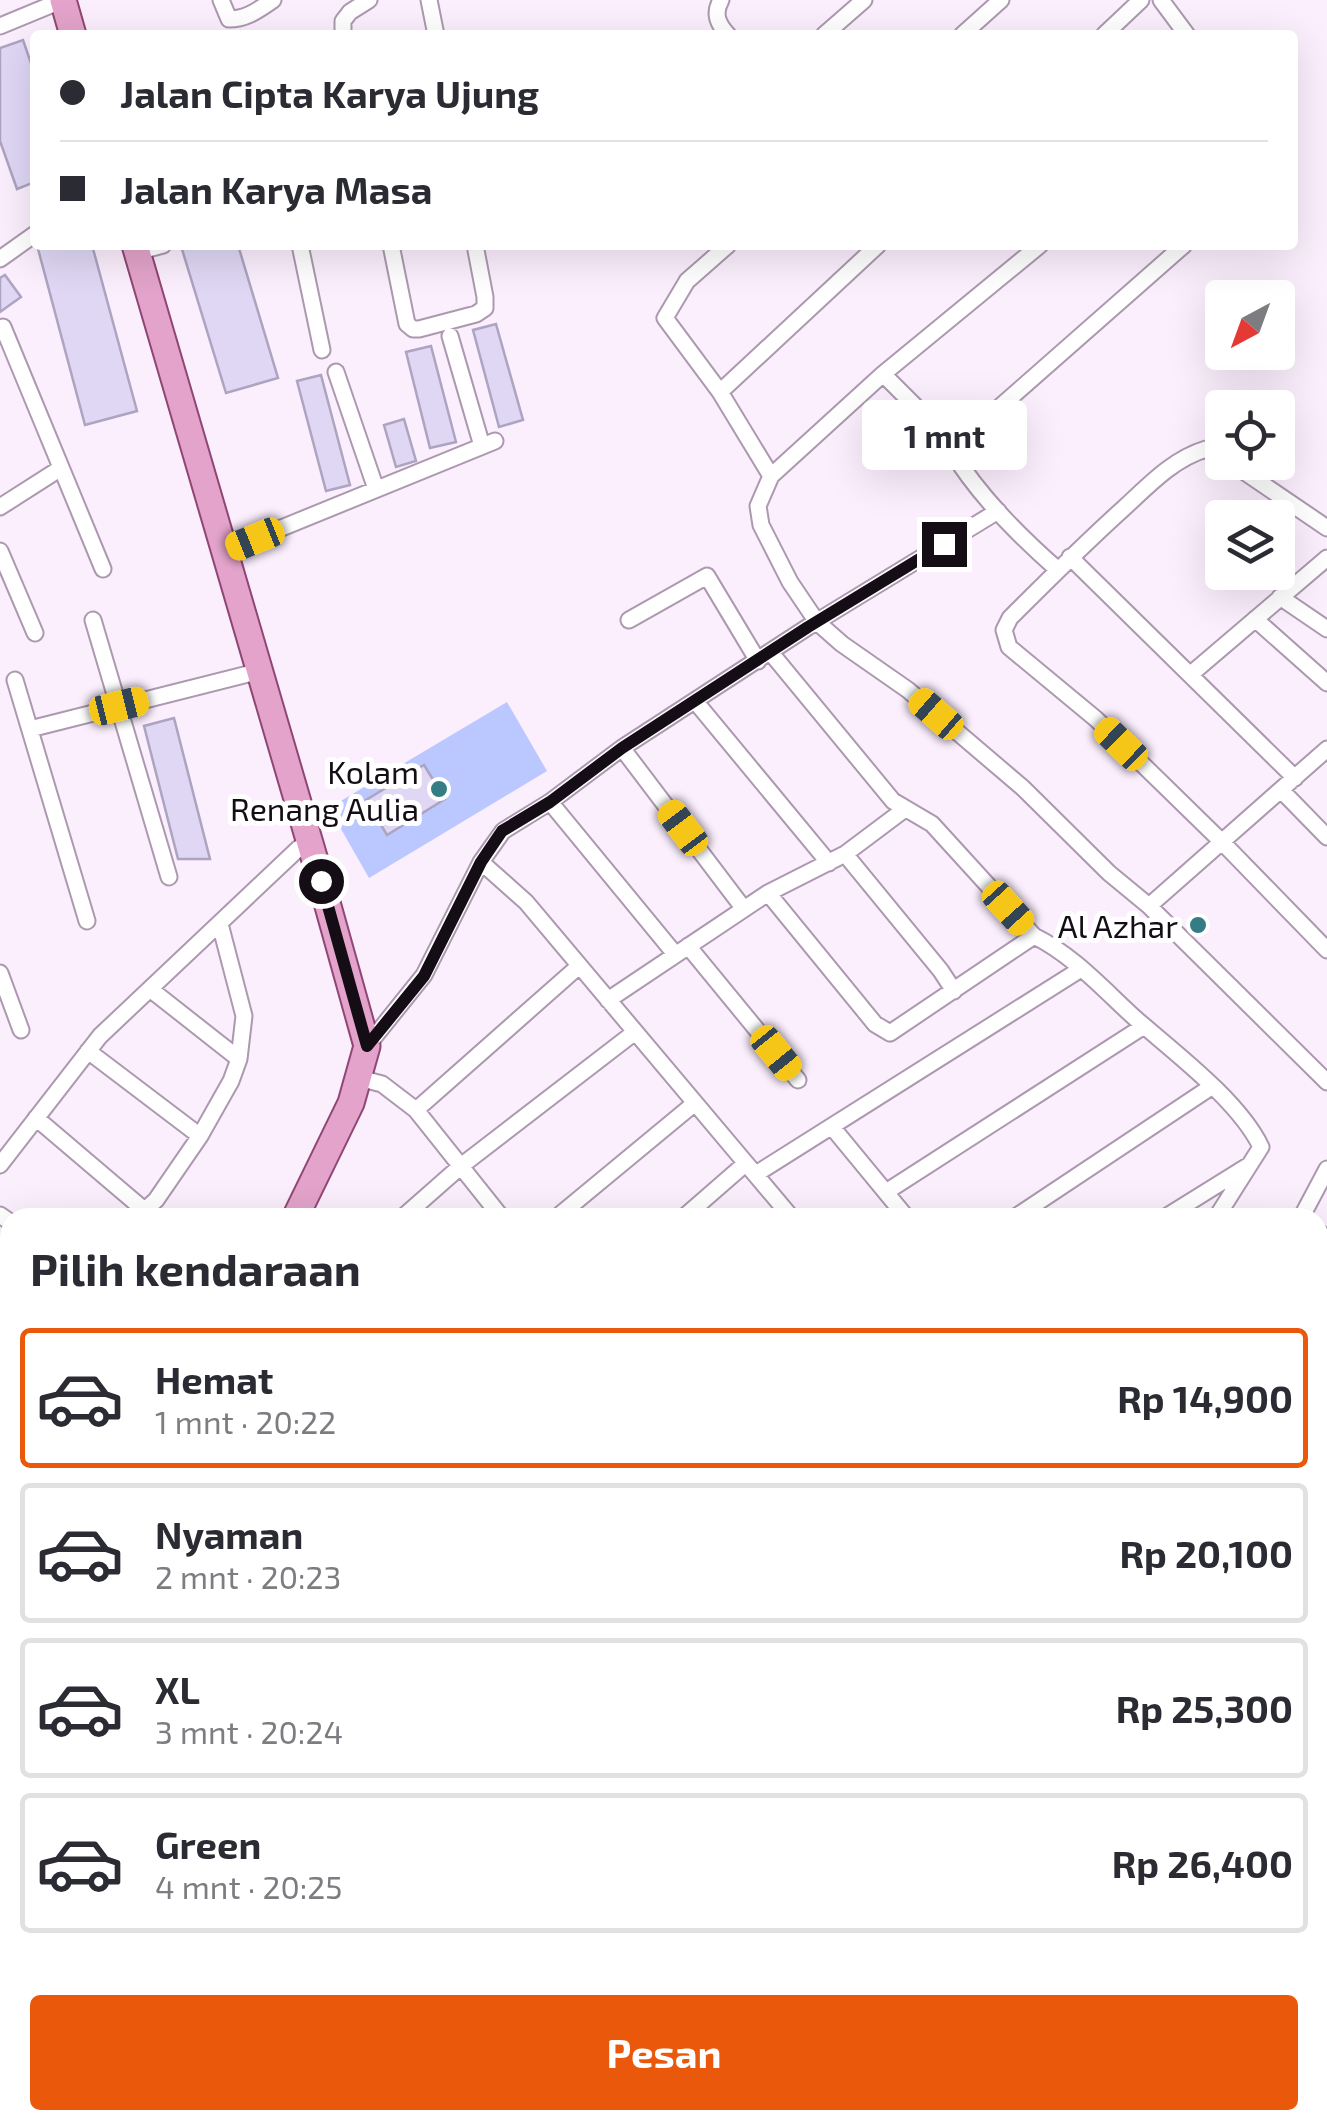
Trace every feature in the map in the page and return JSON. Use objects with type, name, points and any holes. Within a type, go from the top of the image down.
[{"type":"main road","points":[[63,0],[72,30]]},
{"type":"main road","points":[[137,250],[367,1046],[352,1104],[299,1208]]},
{"type":"street","points":[[0,26],[63,0]]},
{"type":"street","points":[[221,0],[230,19],[239,19],[273,0]]},
{"type":"street","points":[[343,30],[343,21],[350,12],[370,0]]},
{"type":"street","points":[[429,0],[435,30]]},
{"type":"street","points":[[722,0],[716,9],[718,24],[723,30]]},
{"type":"street","points":[[830,30],[864,0]]},
{"type":"street","points":[[968,30],[1001,0]]},
{"type":"street","points":[[1109,30],[1141,0]]},
{"type":"street","points":[[1161,0],[1183,30]]},
{"type":"street","points":[[0,258],[30,237]]},
{"type":"street","points":[[301,250],[322,350]]},
{"type":"street","points":[[392,250],[407,324],[418,330],[485,308],[477,250]]},
{"type":"street","points":[[722,250],[687,281],[665,318],[720,392],[770,476]]},
{"type":"street","points":[[720,392],[873,250]]},
{"type":"street","points":[[1034,250],[883,374],[770,476],[758,506],[761,525],[790,582],[818,622],[842,644],[908,690],[1009,776],[1149,906],[1327,1082]]},
{"type":"street","points":[[951,450],[1178,250]]},
{"type":"street","points":[[0,330],[3,328],[103,570]]},
{"type":"street","points":[[225,552],[488,443],[450,336]]},
{"type":"street","points":[[336,372],[376,489]]},
{"type":"street","points":[[883,374],[933,424],[998,512],[1058,570]]},
{"type":"street","points":[[1205,450],[1186,455],[1164,472],[1070,557],[1010,618],[1004,630],[1009,647],[1096,719],[1327,950]]},
{"type":"street","points":[[0,507],[61,468]]},
{"type":"street","points":[[1256,480],[1327,528]]},
{"type":"street","points":[[367,1046],[424,976],[481,862],[502,831],[695,700],[998,512]]},
{"type":"street","points":[[0,552],[35,632]]},
{"type":"street","points":[[1070,557],[1295,778]]},
{"type":"street","points":[[1190,674],[1327,558]]},
{"type":"street","points":[[629,620],[707,576],[764,657],[893,801],[932,824],[1034,936],[1056,947],[1081,969],[1212,1087],[1253,1130],[1261,1146],[1222,1208]]},
{"type":"street","points":[[1280,598],[1327,629]]},
{"type":"street","points":[[1255,618],[1327,682]]},
{"type":"street","points":[[93,620],[169,878]]},
{"type":"street","points":[[30,728],[260,671]]},
{"type":"street","points":[[15,680],[87,922]]},
{"type":"street","points":[[695,700],[829,863]]},
{"type":"street","points":[[622,748],[744,909]]},
{"type":"street","points":[[1149,906],[1327,749]]},
{"type":"street","points":[[1281,790],[1327,837]]},
{"type":"street","points":[[550,802],[798,1080]]},
{"type":"street","points":[[608,1000],[768,893],[845,854],[905,808]]},
{"type":"street","points":[[0,1165],[100,1036],[299,848]]},
{"type":"street","points":[[845,854],[954,991]]},
{"type":"street","points":[[481,862],[526,902],[783,1208]]},
{"type":"street","points":[[768,893],[875,1024],[890,1033],[1034,936]]},
{"type":"street","points":[[147,1208],[200,1136],[231,1082],[239,1058],[244,1016],[220,924]]},
{"type":"street","points":[[416,1110],[579,966]]},
{"type":"street","points":[[697,1208],[750,1169],[832,1126],[1081,969]]},
{"type":"street","points":[[0,972],[20,1030]]},
{"type":"street","points":[[150,989],[239,1058]]},
{"type":"street","points":[[886,1192],[1144,1026]]},
{"type":"street","points":[[413,1208],[461,1166],[635,1032]]},
{"type":"street","points":[[88,1051],[200,1136]]},
{"type":"street","points":[[358,1078],[382,1084],[416,1110],[494,1208]]},
{"type":"street","points":[[1032,1208],[1212,1087]]},
{"type":"street","points":[[568,1208],[695,1103]]},
{"type":"street","points":[[36,1118],[134,1208]]},
{"type":"street","points":[[832,1126],[900,1208]]},
{"type":"street","points":[[1180,1208],[1250,1165]]},
{"type":"street","points":[[1306,1208],[1327,1169]]},
{"type":"water","name":"Kolam Renang Aulia","points":[[507,702],[547,771],[369,878],[329,808]]},
{"type":"building","points":[[23,40],[30,60],[30,184],[17,189],[0,141],[0,48]]},
{"type":"building","points":[[38,250],[93,250],[137,411],[85,425]]},
{"type":"building","points":[[182,250],[240,250],[278,378],[226,393]]},
{"type":"building","points":[[5,275],[21,297],[0,312],[0,278]]},
{"type":"building","points":[[496,324],[523,420],[499,427],[473,330]]},
{"type":"building","points":[[431,346],[456,442],[430,448],[406,352]]},
{"type":"building","points":[[321,375],[350,485],[326,491],[297,381]]},
{"type":"building","points":[[404,419],[416,461],[396,467],[384,425]]},
{"type":"building","points":[[174,718],[210,859],[178,859],[144,726]]},
{"type":"building","points":[[424,765],[445,799],[387,835],[366,800]]},
{"type":"place","name":"Kolam Renang Aulia","points":[[439,789]]},
{"type":"place","name":"Al Azhar","points":[[1198,925]]},
{"type":"route","points":[[321,881],[367,1046],[424,976],[481,862],[502,831],[808,627],[944,544]]}]
